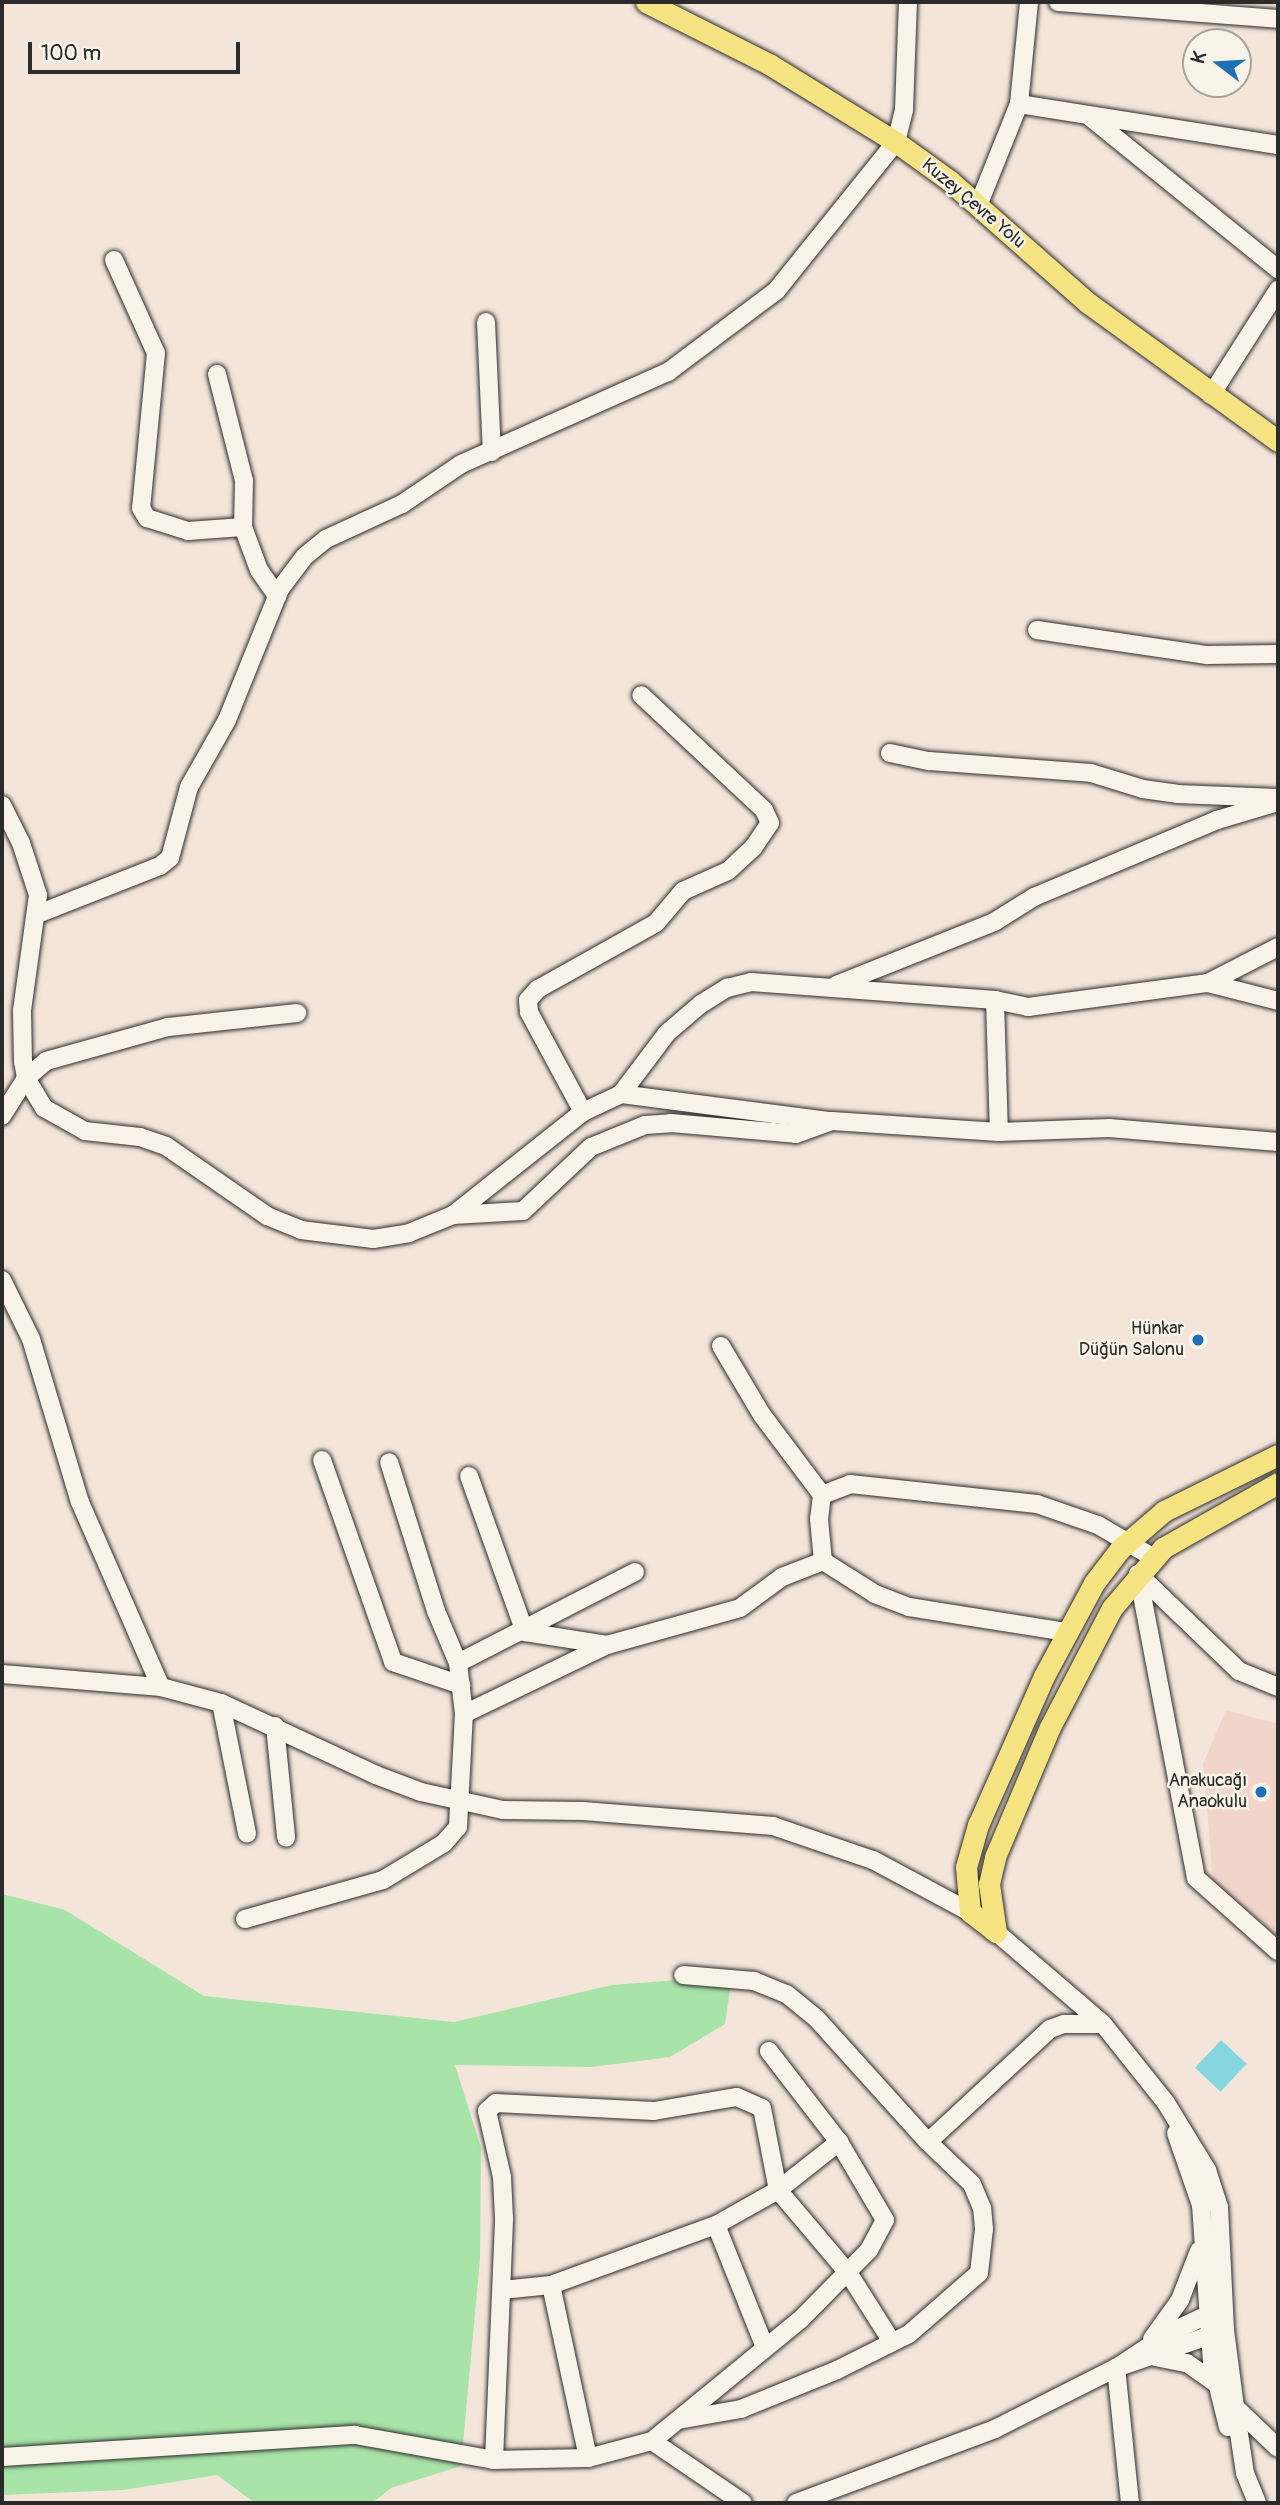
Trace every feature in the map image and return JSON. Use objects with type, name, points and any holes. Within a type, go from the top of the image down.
[{"type":"main road","name":"Kuzey Çevre Yolu","points":[[646,2],[769,64],[896,142],[978,206],[1088,303],[1211,395],[1278,441]]},
{"type":"main road","points":[[996,1932],[970,1912],[966,1867],[978,1825],[1067,1632],[1094,1583],[1128,1542],[1164,1511],[1278,1455]]},
{"type":"main road","points":[[996,1932],[989,1884],[1014,1809],[1088,1648],[1138,1574],[1154,1558],[1275,1489]]},
{"type":"street","points":[[38,914],[160,866],[170,858],[188,786],[227,720],[277,596],[288,575],[326,539],[374,520],[461,464],[668,372],[776,292],[896,142],[904,110],[908,2]]},
{"type":"street","points":[[978,206],[1019,104],[1028,2]]},
{"type":"street","points":[[1058,2],[1278,19]]},
{"type":"street","points":[[1019,104],[1278,145]]},
{"type":"street","points":[[1090,117],[1278,269]]},
{"type":"street","points":[[114,260],[156,353],[141,508],[147,518],[188,531],[243,527]]},
{"type":"street","points":[[1211,395],[1278,289]]},
{"type":"street","points":[[486,322],[492,452]]},
{"type":"street","points":[[217,374],[244,481],[243,527],[259,570],[277,596]]},
{"type":"street","points":[[1037,630],[1207,655],[1278,654]]},
{"type":"street","points":[[583,1112],[530,1012],[528,1000],[538,989],[656,923],[683,891],[728,871],[753,848],[770,823],[764,810],[640,695]]},
{"type":"street","points":[[890,753],[929,761],[1091,773],[1143,789],[1278,800]]},
{"type":"street","points":[[832,986],[994,922],[1034,897],[1217,820],[1278,800]]},
{"type":"street","points":[[2,805],[32,869],[38,914],[22,1011],[26,1078],[44,1108],[85,1131],[140,1137],[166,1146],[267,1216],[301,1230],[373,1239],[398,1236],[453,1215],[583,1112],[621,1094],[667,1033],[727,988],[751,982],[832,986],[995,1000],[1028,1007],[1208,983],[1278,947]]},
{"type":"street","points":[[1208,983],[1278,1001]]},
{"type":"street","points":[[995,1000],[999,1132]]},
{"type":"street","points":[[2,1116],[26,1078],[46,1061],[168,1027],[297,1013]]},
{"type":"street","points":[[621,1094],[832,1121],[999,1132],[1109,1128],[1278,1142]]},
{"type":"street","points":[[453,1215],[523,1211],[591,1147],[645,1125],[671,1123],[796,1134],[832,1121]]},
{"type":"street","points":[[2,1280],[31,1339],[80,1502],[161,1687]]},
{"type":"street","points":[[721,1346],[762,1415],[822,1494],[819,1519],[823,1561]]},
{"type":"street","points":[[322,1460],[393,1662],[461,1685]]},
{"type":"street","points":[[245,1919],[383,1880],[444,1843],[458,1827],[457,1800],[464,1714],[458,1664],[436,1611],[390,1462]]},
{"type":"street","points":[[470,1476],[525,1632]]},
{"type":"street","points":[[822,1494],[850,1484],[1037,1504],[1098,1525],[1154,1558]]},
{"type":"street","points":[[823,1561],[875,1594],[909,1607],[1067,1632]]},
{"type":"street","points":[[464,1714],[607,1644],[740,1608],[782,1577],[823,1561]]},
{"type":"street","points":[[458,1664],[525,1632],[635,1573]]},
{"type":"street","points":[[1138,1574],[1239,1671],[1278,1687]]},
{"type":"street","points":[[1138,1574],[1196,1878],[1278,1951]]},
{"type":"street","points":[[525,1632],[607,1644]]},
{"type":"street","points":[[2,1674],[161,1687],[221,1703],[376,1775],[457,1800],[503,1810],[583,1811],[773,1826],[873,1860],[970,1912]]},
{"type":"street","points":[[221,1703],[247,1833]]},
{"type":"street","points":[[275,1726],[286,1837]]},
{"type":"street","points":[[996,1932],[1103,2024],[1166,2103],[1208,2170],[1219,2207],[1216,2311],[1218,2385],[1257,2503]]},
{"type":"street","points":[[672,2422],[741,2409],[909,2334],[979,2273],[982,2208],[972,2183],[928,2142],[816,2018],[786,1994],[754,1981],[683,1975]]},
{"type":"street","points":[[928,2142],[1050,2029],[1064,2024],[1103,2024]]},
{"type":"street","points":[[2,2457],[355,2435],[494,2460],[588,2458],[652,2441],[764,2345],[800,2320],[849,2274],[869,2250],[886,2220],[839,2143],[769,2051]]},
{"type":"street","points":[[494,2460],[502,2290],[502,2177],[487,2111],[496,2103],[654,2111],[737,2097],[762,2108],[778,2190],[849,2274],[892,2343]]},
{"type":"street","points":[[1166,2103],[1201,2205],[1203,2237],[1216,2311]]},
{"type":"street","points":[[502,2290],[551,2285],[716,2225],[778,2190],[839,2143]]},
{"type":"street","points":[[716,2225],[764,2345]]},
{"type":"street","points":[[1145,2352],[1180,2300],[1203,2237]]},
{"type":"street","points":[[551,2285],[588,2458]]},
{"type":"street","points":[[796,2503],[840,2495],[995,2428],[1116,2368],[1216,2311]]},
{"type":"street","points":[[1145,2352],[1217,2333]]},
{"type":"street","points":[[1217,2333],[1235,2407],[1245,2473]]},
{"type":"street","points":[[1145,2352],[1187,2362],[1218,2385]]},
{"type":"street","points":[[1116,2368],[1130,2503]]},
{"type":"street","points":[[1235,2407],[1278,2448]]},
{"type":"street","points":[[652,2441],[743,2503]]},
{"type":"shaded area","points":[[1226,1710],[1278,1724],[1278,1937],[1213,1881],[1203,1764]]},
{"type":"green space","points":[[2,1894],[65,1910],[204,1996],[454,2022],[612,1985],[732,1976],[725,2024],[670,2057],[591,2067],[455,2065],[481,2148],[480,2259],[461,2466],[391,2488],[372,2503],[255,2503],[217,2475],[123,2490],[2,2495]]},
{"type":"water","points":[[1221,2040],[1247,2064],[1221,2092],[1195,2068]]},
{"type":"place","name":"Hünkar Düğün Salonu","points":[[1198,1340]]},
{"type":"place","name":"Anakucağı Anaokulu","points":[[1261,1792]]}]
